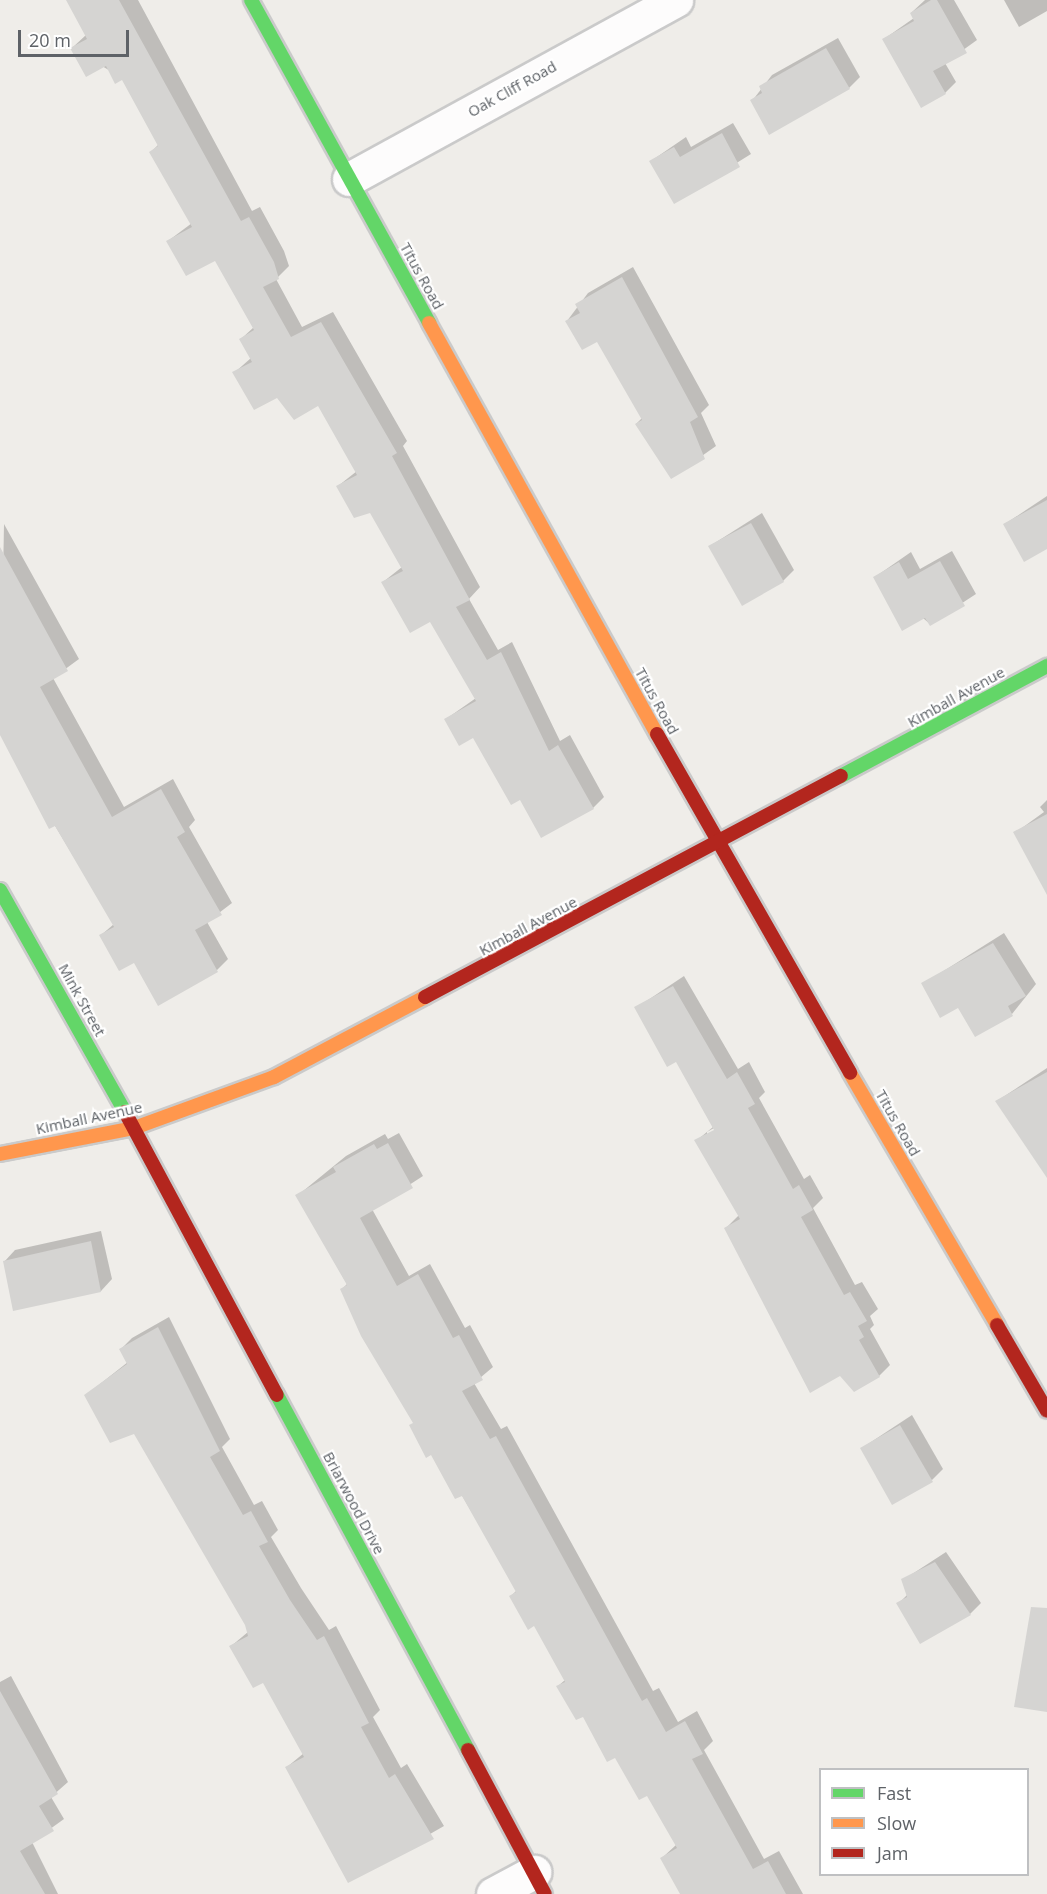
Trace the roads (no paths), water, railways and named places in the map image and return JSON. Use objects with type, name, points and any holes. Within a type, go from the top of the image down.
[{"type":"street","name":"Titus Road","points":[[252,0],[718,845],[1047,1411]]},
{"type":"street","name":"Oak Cliff Road","points":[[349,179],[676,0]]},
{"type":"street","name":"Kimball Avenue","points":[[0,1154],[134,1128],[274,1077],[718,845],[1047,666]]},
{"type":"street","name":"Mink Street","points":[[0,890],[134,1128]]},
{"type":"street","name":"Briarwood Drive","points":[[134,1128],[539,1883]]},
{"type":"street","points":[[494,1894],[539,1883]]}]
